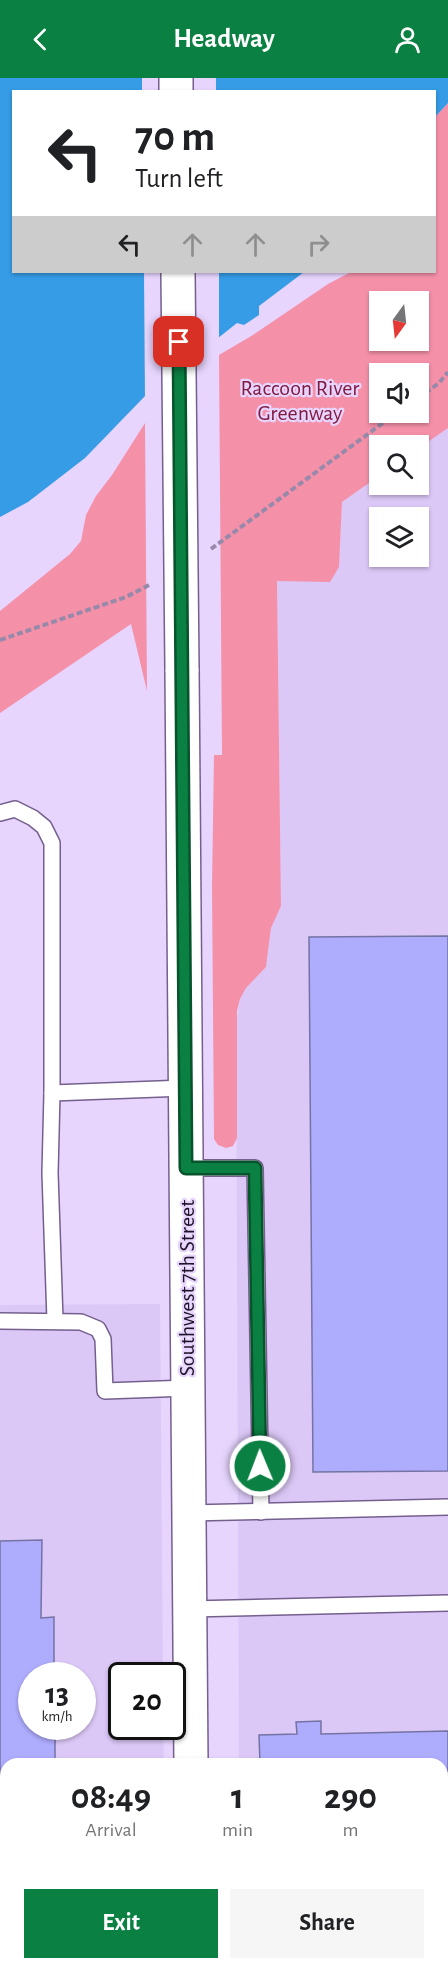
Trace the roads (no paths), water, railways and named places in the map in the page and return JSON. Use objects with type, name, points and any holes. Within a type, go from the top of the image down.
[{"type":"main road","name":"Southwest 7th Street","points":[[178,273],[191,1758]]},
{"type":"lane","points":[[0,813],[15,809],[33,818],[44,827],[52,843],[50,1173],[55,1320]]},
{"type":"lane","points":[[52,1093],[185,1088]]},
{"type":"lane","points":[[186,1168],[255,1168],[261,1512]]},
{"type":"lane","points":[[0,1321],[81,1322],[98,1329],[103,1339],[105,1391],[188,1388]]},
{"type":"lane","points":[[189,1513],[448,1507]]},
{"type":"lane","points":[[190,1609],[448,1603]]},
{"type":"water","points":[[0,78],[448,78],[448,103],[436,116],[436,90],[12,90],[12,273],[303,273],[259,306],[259,315],[244,325],[237,323],[145,396],[85,458],[28,502],[0,517]]},
{"type":"park label","name":"Raccoon River Greenway","points":[[300,400]]}]
